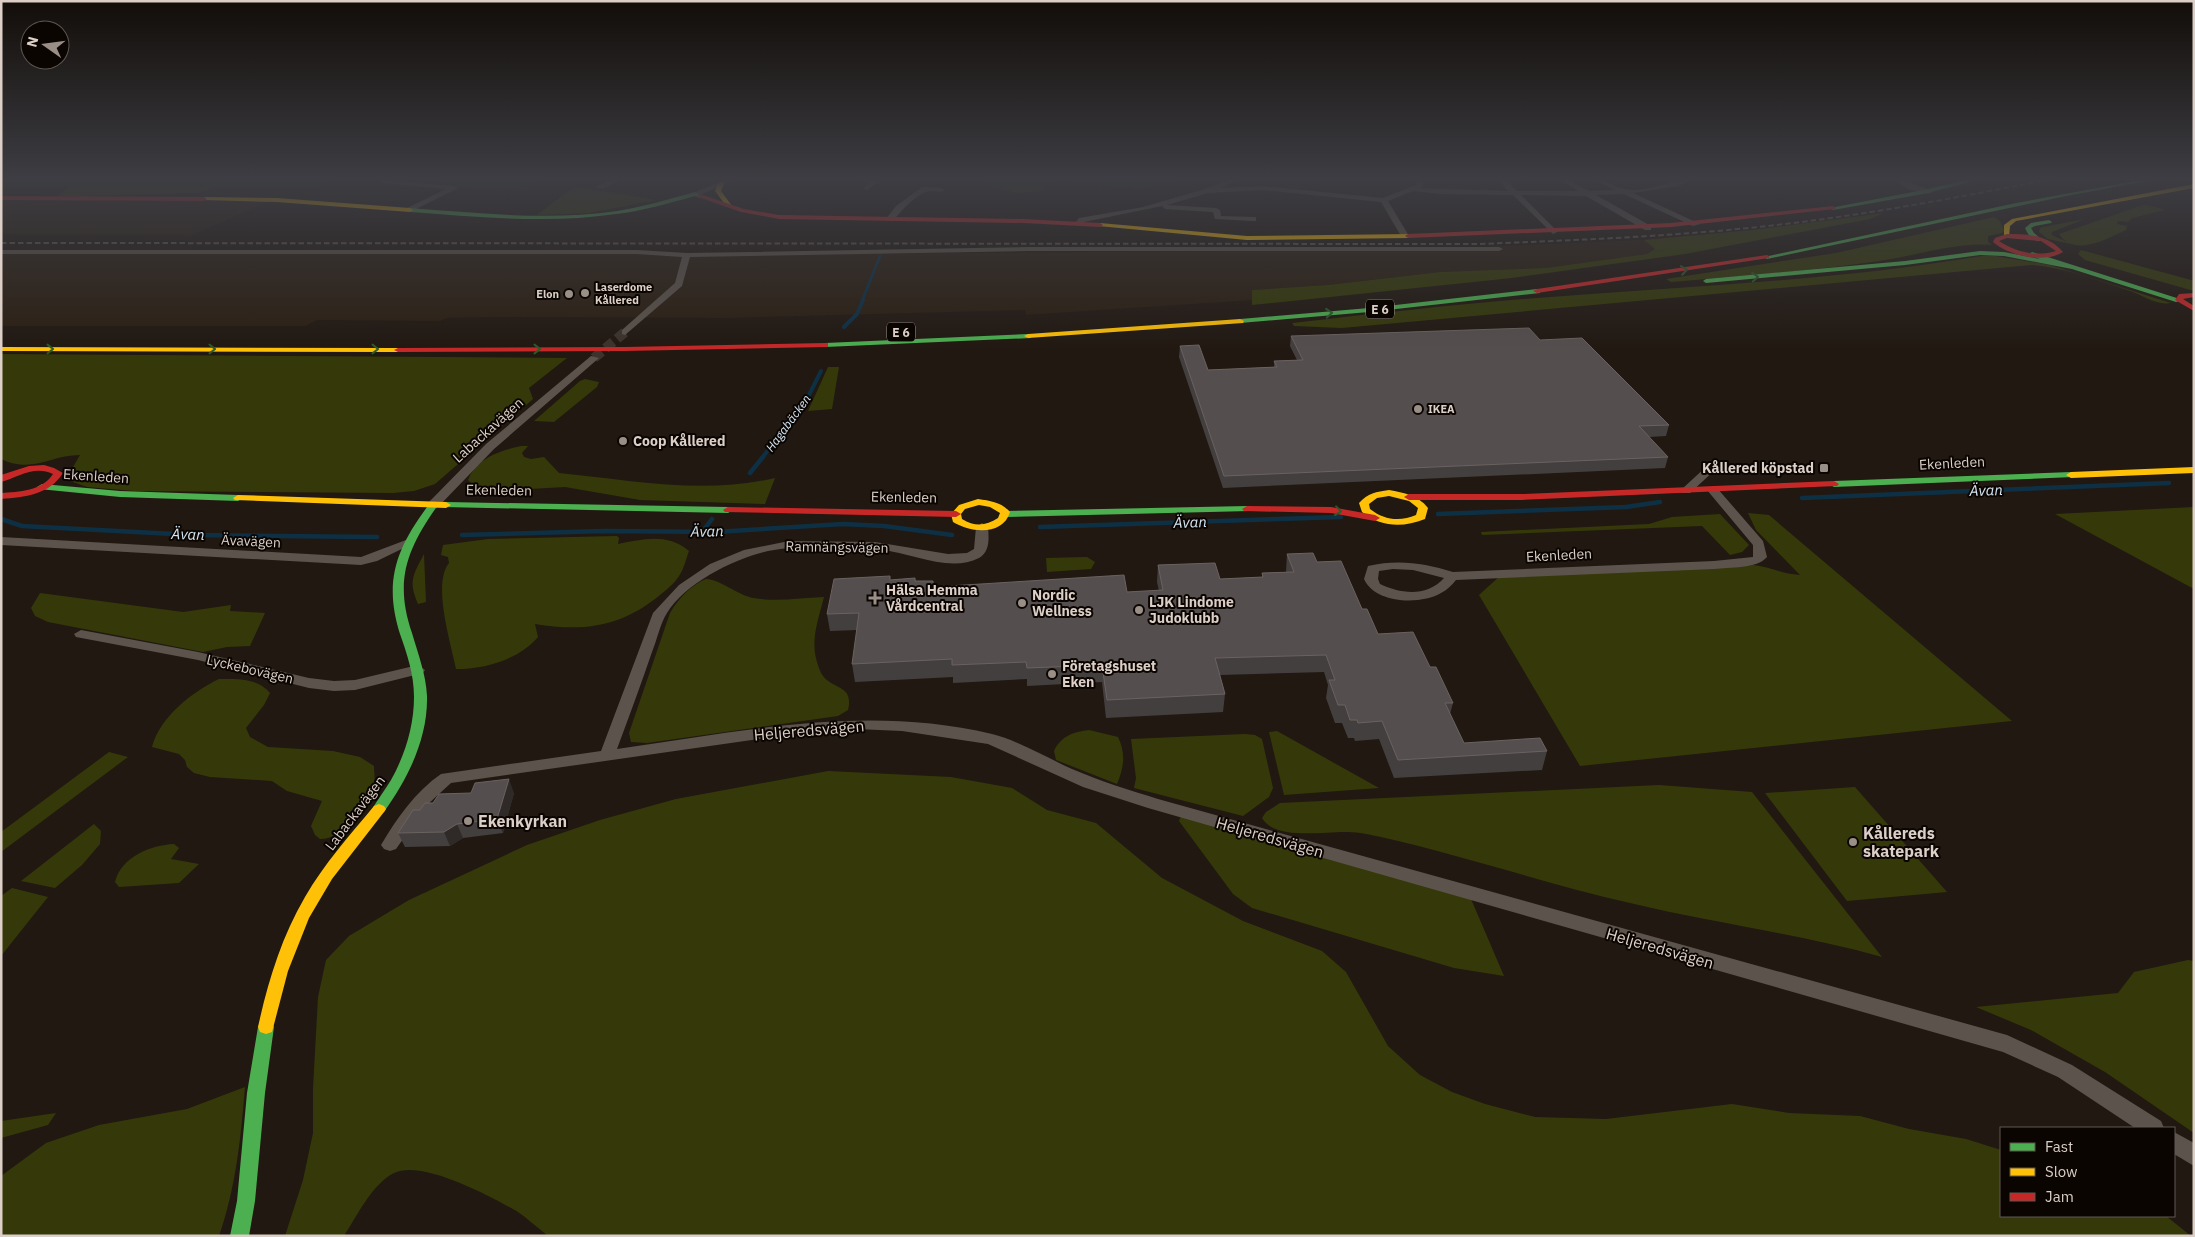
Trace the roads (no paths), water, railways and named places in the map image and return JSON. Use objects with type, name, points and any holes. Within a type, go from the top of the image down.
[{"type":"main road","points":[[1210,235],[1246,238],[1452,235]]},
{"type":"main road","name":"E 6","points":[[1,338],[666,338],[912,331],[1150,318],[1369,300],[1578,276],[1827,235]]},
{"type":"main road","name":"E 6","points":[[1,349],[508,350],[860,343],[981,338],[1221,323],[1480,297],[1741,261],[1883,235]]},
{"type":"main road","points":[[2033,235],[2039,240]]},
{"type":"main road","points":[[2011,250],[1996,242],[1997,239],[2007,236],[2039,240],[2056,246],[2060,250],[2059,253]]},
{"type":"main road","points":[[1861,267],[1977,247],[2011,250],[2032,254],[2179,300],[2194,309]]},
{"type":"main road","points":[[1694,282],[1861,267],[1980,252],[2004,254],[2074,267]]},
{"type":"main road","points":[[2032,254],[2059,253],[2094,268],[2194,295]]},
{"type":"main road","points":[[1480,297],[1675,283]]},
{"type":"main road","points":[[2179,300],[2182,296],[2194,295]]},
{"type":"main road","points":[[1,496],[17,495],[42,487],[55,480],[58,473],[56,470],[34,469],[2,477]]},
{"type":"main road","name":"Ekenleden","points":[[1254,509],[1279,503],[1357,499],[1381,493],[1445,498],[1521,497],[2194,470]]},
{"type":"main road","name":"Ekenleden","points":[[42,487],[120,494],[434,505],[956,514],[965,505],[984,502],[1001,507],[1006,514],[1254,509],[1330,510],[1400,523],[1416,520],[1439,510],[1521,497]]},
{"type":"main road","points":[[1408,496],[1423,508],[1421,517]]},
{"type":"main road","points":[[1357,499],[1375,518]]},
{"type":"main road","name":"Labackavägen","points":[[239,1236],[247,1208],[249,1166],[264,1037],[280,971],[310,900],[326,875],[376,814],[401,776],[418,730],[422,702],[418,670],[401,619],[399,603],[400,569],[406,544],[434,505]]},
{"type":"main road","points":[[956,514],[957,520],[963,524],[982,528],[998,523],[1006,514]]},
{"type":"street","points":[[1,252],[637,252],[687,255],[1029,250],[1499,249]]},
{"type":"street","points":[[625,332],[679,284],[687,255]]},
{"type":"street","name":"Labackavägen","points":[[434,505],[461,473],[594,358]]},
{"type":"street","points":[[1686,491],[1712,467]]},
{"type":"street","name":"Ekenleden","points":[[1452,576],[1441,589],[1431,594],[1409,596],[1395,595],[1374,586],[1370,574],[1373,568],[1399,565],[1423,568],[1452,576],[1694,566],[1756,560],[1761,557],[1760,544],[1713,490]]},
{"type":"street","name":"Ramnängsvägen","points":[[607,756],[660,614],[669,600],[696,579],[744,555],[783,545],[865,545],[951,558],[969,557],[978,553],[983,545],[982,528]]},
{"type":"street","name":"Ävavägen","points":[[1,541],[361,562],[374,558],[391,547],[406,544]]},
{"type":"street","name":"Lyckebovägen","points":[[81,634],[198,656],[309,683],[334,686],[356,685],[418,670]]},
{"type":"street","name":"Heljeredsvägen","points":[[390,845],[412,810],[427,793],[447,778],[815,726],[856,724],[902,726],[991,739],[1089,783],[1154,804],[2007,1044],[2065,1071],[2152,1127]]},
{"type":"street","points":[[2175,1143],[2194,1156]]},
{"type":"waterway","name":"Hagabäcken","points":[[862,301],[880,256]]},
{"type":"waterway","name":"Hagabäcken","points":[[844,327],[857,314],[863,300]]},
{"type":"waterway","name":"Hagabäcken","points":[[762,458],[805,403],[821,371]]},
{"type":"waterway","name":"Hagabäcken","points":[[750,473],[763,457]]},
{"type":"waterway","name":"Ävan","points":[[1802,498],[2169,483]]},
{"type":"waterway","name":"Ävan","points":[[1438,514],[1626,507],[1660,502]]},
{"type":"waterway","name":"Ävan","points":[[1040,527],[1341,517]]},
{"type":"waterway","name":"Ävan","points":[[1,519],[22,526],[193,535],[377,537]]},
{"type":"waterway","points":[[702,532],[712,519]]},
{"type":"waterway","name":"Ävan","points":[[702,532],[843,524],[884,526],[952,535]]},
{"type":"waterway","name":"Ävan","points":[[462,535],[605,531],[702,532]]},
{"type":"tunnel","points":[[594,358],[625,332]]},
{"type":"railway","points":[[1,243],[1479,244],[1674,235]]},
{"type":"place","name":"Laserdome Kållered","points":[[585,293]]},
{"type":"place","name":"Elon","points":[[569,294]]},
{"type":"place","name":"IKEA","points":[[1418,409]]},
{"type":"place","name":"Coop Kållered","points":[[623,441]]},
{"type":"place","name":"Kållered köpstad","points":[[1824,468]]},
{"type":"place","name":"Hälsa Hemma Vårdcentral","points":[[875,598]]},
{"type":"place","name":"Nordic Wellness","points":[[1022,603]]},
{"type":"place","name":"LJK Lindome Judoklubb","points":[[1139,610]]},
{"type":"place","name":"Företagshuset Eken","points":[[1052,674]]},
{"type":"place","name":"Ekenkyrkan","points":[[468,821]]},
{"type":"place","name":"Kållereds skatepark","points":[[1853,842]]}]
